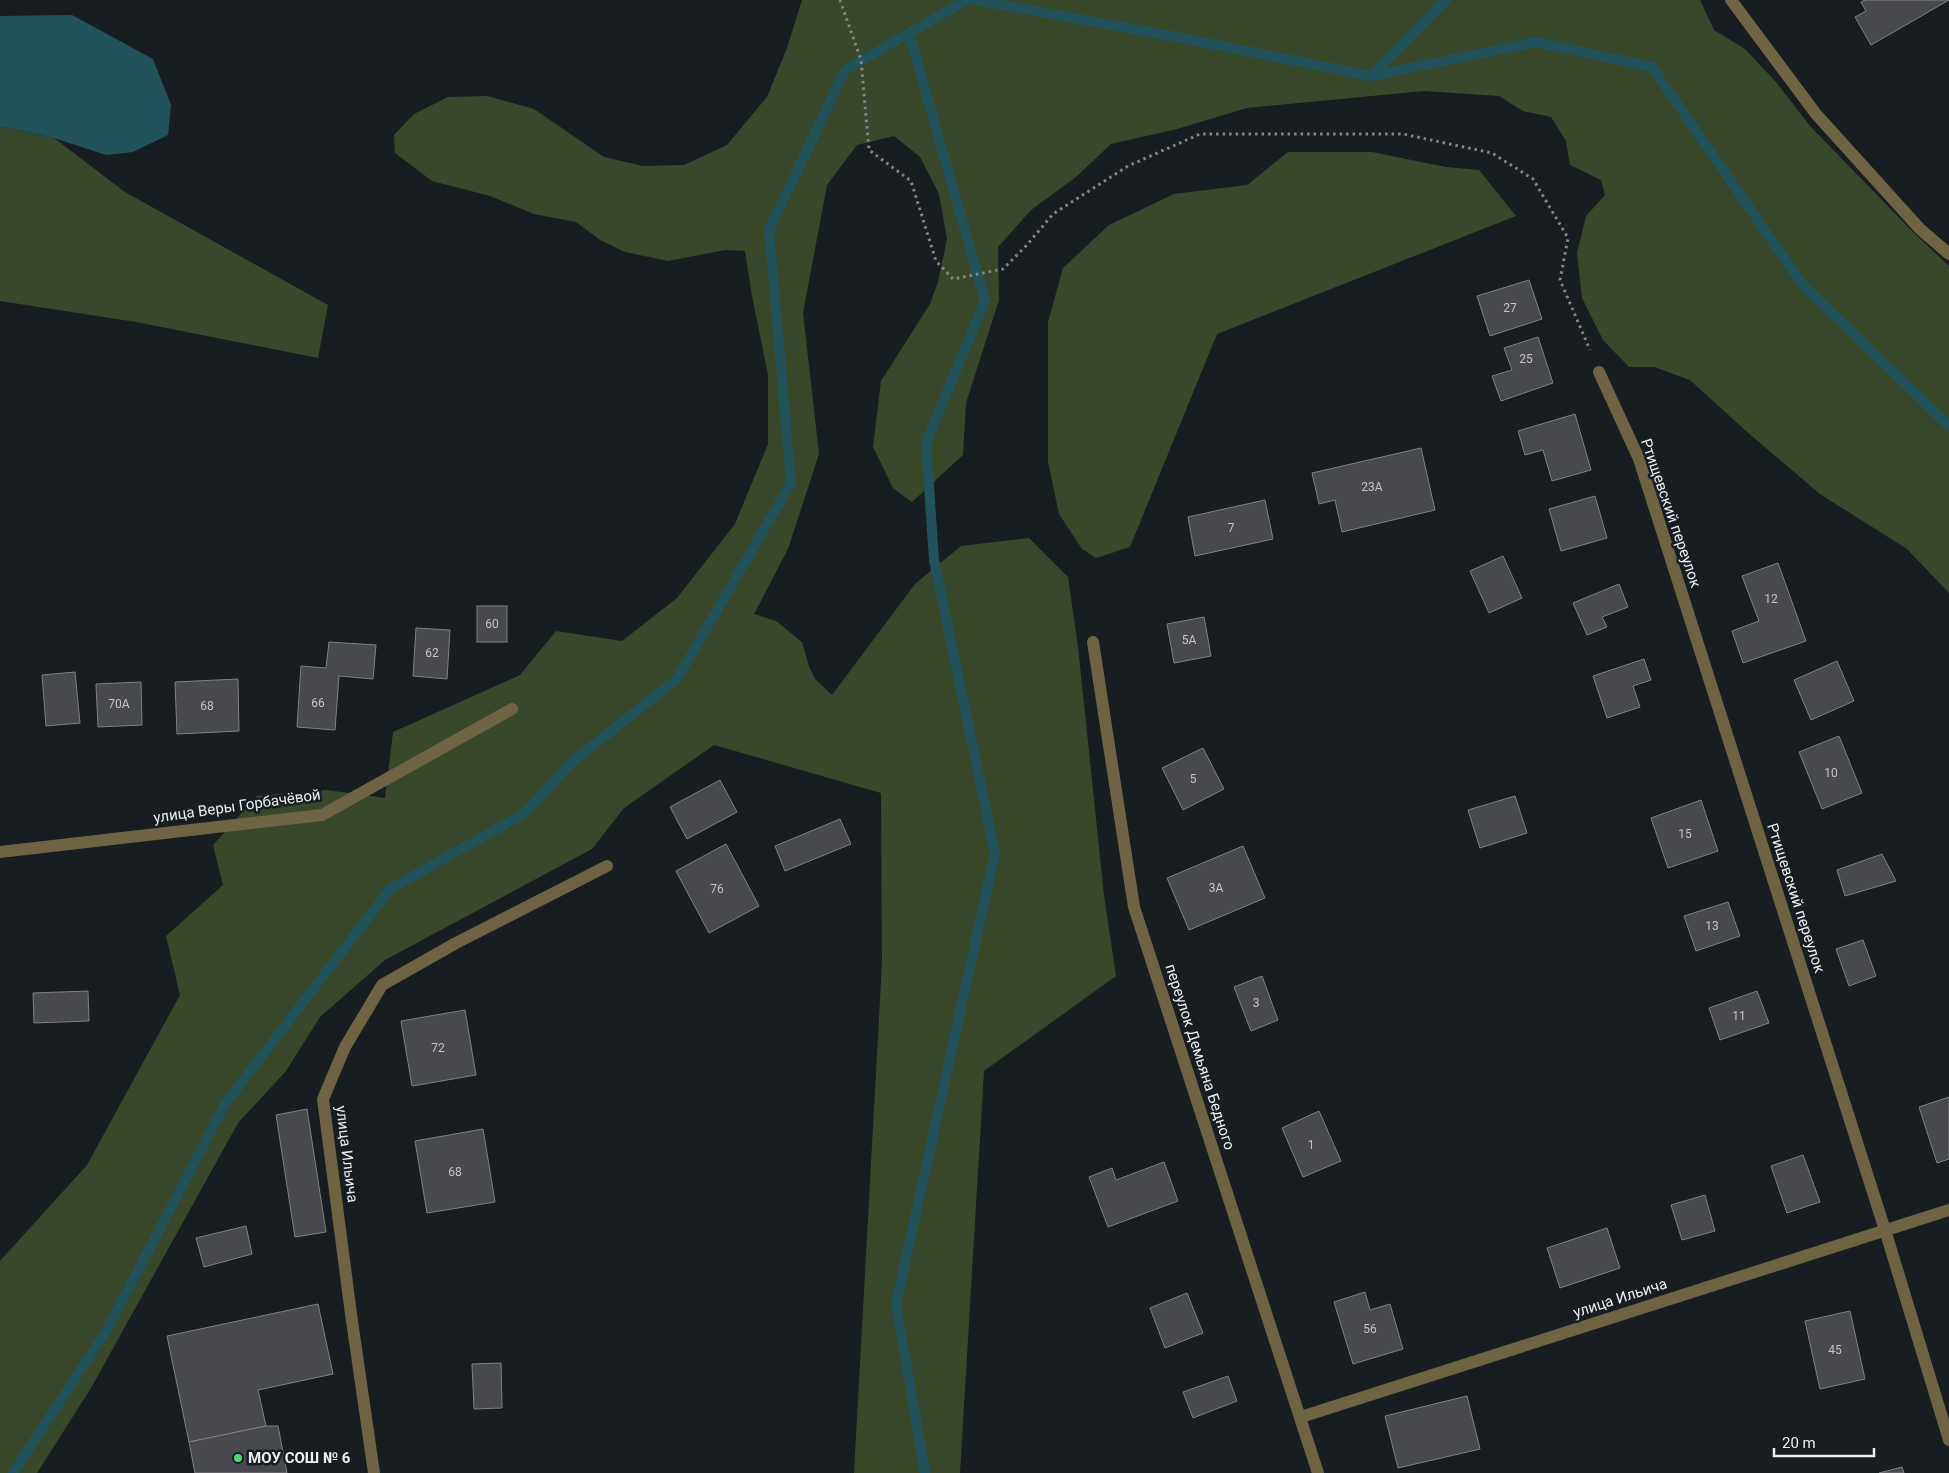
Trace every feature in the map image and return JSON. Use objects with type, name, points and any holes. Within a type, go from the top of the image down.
[{"type":"street","points":[[1731,0],[1816,114],[1920,229],[1949,254]]},
{"type":"street","name":"Ртищевский переулок","points":[[1599,372],[1639,458],[1885,1230],[1949,1440]]},
{"type":"street","name":"переулок Демьяна Бедного","points":[[1093,642],[1134,907],[1318,1473]]},
{"type":"street","name":"улица Веры Горбачёвой","points":[[0,852],[322,815],[512,709]]},
{"type":"street","name":"улица Ильича","points":[[374,1473],[323,1099],[345,1047],[382,985],[456,944],[607,866]]},
{"type":"street","name":"улица Ильича","points":[[1301,1417],[1949,1210]]},
{"type":"path","points":[[840,0],[861,60],[869,150],[911,181],[936,261],[953,279],[1003,269],[1026,246],[1053,214],[1128,166],[1200,134],[1403,134],[1492,153],[1532,179],[1568,238],[1560,280],[1599,372]]},
{"type":"green space","points":[[802,0],[1700,0],[1714,30],[1745,49],[1776,82],[1810,126],[1911,230],[1949,266],[1949,593],[1907,549],[1820,494],[1690,380],[1654,367],[1629,367],[1603,340],[1582,298],[1577,253],[1586,216],[1605,195],[1601,180],[1570,165],[1566,141],[1551,117],[1523,111],[1499,96],[1424,91],[1247,108],[1177,129],[1111,144],[1076,177],[1031,210],[998,247],[999,300],[966,403],[963,455],[912,502],[893,488],[873,447],[881,381],[930,304],[938,282],[947,239],[939,194],[920,157],[894,136],[857,145],[827,185],[803,313],[819,454],[788,549],[754,614],[776,621],[802,642],[815,679],[832,695],[915,584],[961,546],[1029,538],[1068,577],[1078,647],[1104,895],[1116,976],[984,1071],[960,1473],[854,1473],[882,963],[881,793],[714,745],[624,808],[592,849],[385,960],[320,1017],[286,1071],[238,1123],[91,1388],[37,1473],[0,1473],[0,1261],[87,1165],[180,995],[166,936],[223,885],[213,845],[257,796],[327,790],[385,798],[393,732],[520,675],[556,631],[622,641],[677,598],[735,524],[768,444],[768,375],[745,251],[725,250],[668,261],[625,252],[600,240],[576,222],[534,214],[490,196],[432,181],[395,153],[394,135],[414,114],[448,97],[487,96],[534,109],[604,157],[643,166],[684,165],[727,145],[767,97],[787,48]]},
{"type":"green space","points":[[0,126],[54,138],[125,192],[328,305],[318,358],[136,322],[0,301]]},
{"type":"green space","points":[[1288,152],[1372,152],[1446,167],[1479,170],[1516,216],[1217,334],[1130,547],[1096,558],[1082,549],[1059,514],[1048,462],[1048,322],[1063,268],[1109,225],[1174,194],[1247,185]]},
{"type":"water","points":[[72,15],[153,59],[171,105],[168,135],[133,152],[106,155],[54,138],[0,126],[0,16]]},
{"type":"building","points":[[1865,0],[1949,0],[1871,45],[1855,17],[1866,11],[1861,2]]},
{"type":"building","points":[[1529,280],[1542,319],[1490,336],[1477,296]]},
{"type":"building","points":[[1538,337],[1553,383],[1501,401],[1492,376],[1512,370],[1504,348]]},
{"type":"building","points":[[1575,414],[1591,470],[1552,481],[1543,450],[1525,455],[1518,431]]},
{"type":"building","points":[[1421,448],[1435,510],[1342,532],[1335,500],[1319,504],[1312,473]]},
{"type":"building","points":[[1595,496],[1607,538],[1561,551],[1549,509]]},
{"type":"building","points":[[1265,500],[1273,539],[1195,556],[1188,517]]},
{"type":"building","points":[[1503,556],[1522,598],[1489,613],[1470,571]]},
{"type":"building","points":[[1778,563],[1806,641],[1743,663],[1732,631],[1759,621],[1742,576]]},
{"type":"building","points":[[1619,584],[1628,607],[1602,617],[1607,627],[1587,635],[1573,603]]},
{"type":"building","points":[[477,606],[507,606],[507,642],[477,642]]},
{"type":"building","points":[[1204,617],[1211,656],[1174,663],[1167,624]]},
{"type":"building","points":[[416,628],[450,630],[447,679],[413,676]]},
{"type":"building","points":[[329,642],[376,645],[373,679],[339,676],[335,730],[297,727],[301,666],[326,668]]},
{"type":"building","points":[[1644,659],[1651,680],[1633,686],[1640,707],[1607,718],[1593,676]]},
{"type":"building","points":[[1837,661],[1854,701],[1811,720],[1794,680]]},
{"type":"building","points":[[75,672],[80,723],[46,726],[42,675]]},
{"type":"building","points":[[238,679],[239,731],[177,734],[175,682]]},
{"type":"building","points":[[141,682],[142,725],[98,727],[96,684]]},
{"type":"building","points":[[1839,736],[1862,793],[1822,809],[1799,752]]},
{"type":"building","points":[[1203,748],[1224,789],[1183,810],[1162,768]]},
{"type":"building","points":[[720,780],[737,812],[687,839],[670,807]]},
{"type":"building","points":[[1515,796],[1527,833],[1480,848],[1468,810]]},
{"type":"building","points":[[1701,800],[1718,851],[1668,868],[1651,818]]},
{"type":"building","points":[[840,819],[851,844],[785,871],[775,846]]},
{"type":"building","points":[[726,844],[759,906],[709,933],[676,871]]},
{"type":"building","points":[[1243,846],[1265,898],[1189,930],[1167,878]]},
{"type":"building","points":[[1882,854],[1896,881],[1845,896],[1837,870]]},
{"type":"building","points":[[1728,902],[1740,936],[1696,951],[1684,916]]},
{"type":"building","points":[[1863,940],[1876,976],[1849,986],[1836,949]]},
{"type":"building","points":[[1262,976],[1278,1020],[1251,1031],[1234,987]]},
{"type":"building","points":[[88,991],[89,1021],[34,1023],[33,993]]},
{"type":"building","points":[[1757,991],[1769,1023],[1720,1040],[1709,1008]]},
{"type":"building","points":[[465,1010],[476,1075],[412,1086],[401,1021]]},
{"type":"building","points":[[1949,1097],[1949,1159],[1937,1163],[1919,1107]]},
{"type":"building","points":[[307,1109],[326,1232],[295,1237],[276,1115]]},
{"type":"building","points":[[1319,1111],[1341,1161],[1303,1177],[1282,1128]]},
{"type":"building","points":[[483,1129],[495,1202],[427,1213],[415,1141]]},
{"type":"building","points":[[1803,1155],[1820,1202],[1787,1213],[1771,1166]]},
{"type":"building","points":[[1164,1162],[1178,1201],[1108,1227],[1089,1177],[1112,1168],[1116,1180]]},
{"type":"building","points":[[1705,1195],[1715,1231],[1682,1240],[1671,1205]]},
{"type":"building","points":[[246,1226],[252,1254],[204,1267],[196,1238]]},
{"type":"building","points":[[1607,1228],[1620,1268],[1560,1288],[1547,1248]]},
{"type":"building","points":[[1365,1292],[1370,1310],[1390,1304],[1403,1349],[1353,1364],[1334,1302]]},
{"type":"building","points":[[1187,1293],[1203,1333],[1165,1348],[1150,1308]]},
{"type":"building","points":[[318,1304],[333,1374],[258,1390],[266,1426],[189,1442],[167,1336]]},
{"type":"building","points":[[1850,1311],[1865,1379],[1820,1389],[1805,1321]]},
{"type":"building","points":[[501,1363],[502,1408],[474,1409],[472,1364]]},
{"type":"building","points":[[1228,1376],[1237,1401],[1193,1418],[1183,1392]]},
{"type":"building","points":[[1467,1396],[1480,1449],[1398,1468],[1385,1416]]},
{"type":"building","name":"МОУ СОШ № 6","points":[[266,1426],[278,1426],[287,1473],[195,1473],[189,1442]]},
{"type":"building","points":[[1902,1467],[1904,1473],[1879,1473]]},
{"type":"waterway","points":[[13,1473],[108,1328],[225,1104],[390,889],[525,813],[572,762],[677,679],[791,483],[769,230],[845,70],[967,0]]},
{"type":"waterway","points":[[975,0],[1177,37],[1371,76],[1446,0]]},
{"type":"waterway","points":[[909,33],[985,301],[926,442],[934,560],[995,853],[896,1304],[925,1473]]},
{"type":"waterway","points":[[1371,76],[1536,42],[1652,67],[1802,284],[1949,426]]},
{"type":"place","name":"МОУ СОШ № 6","points":[[238,1458]]}]
